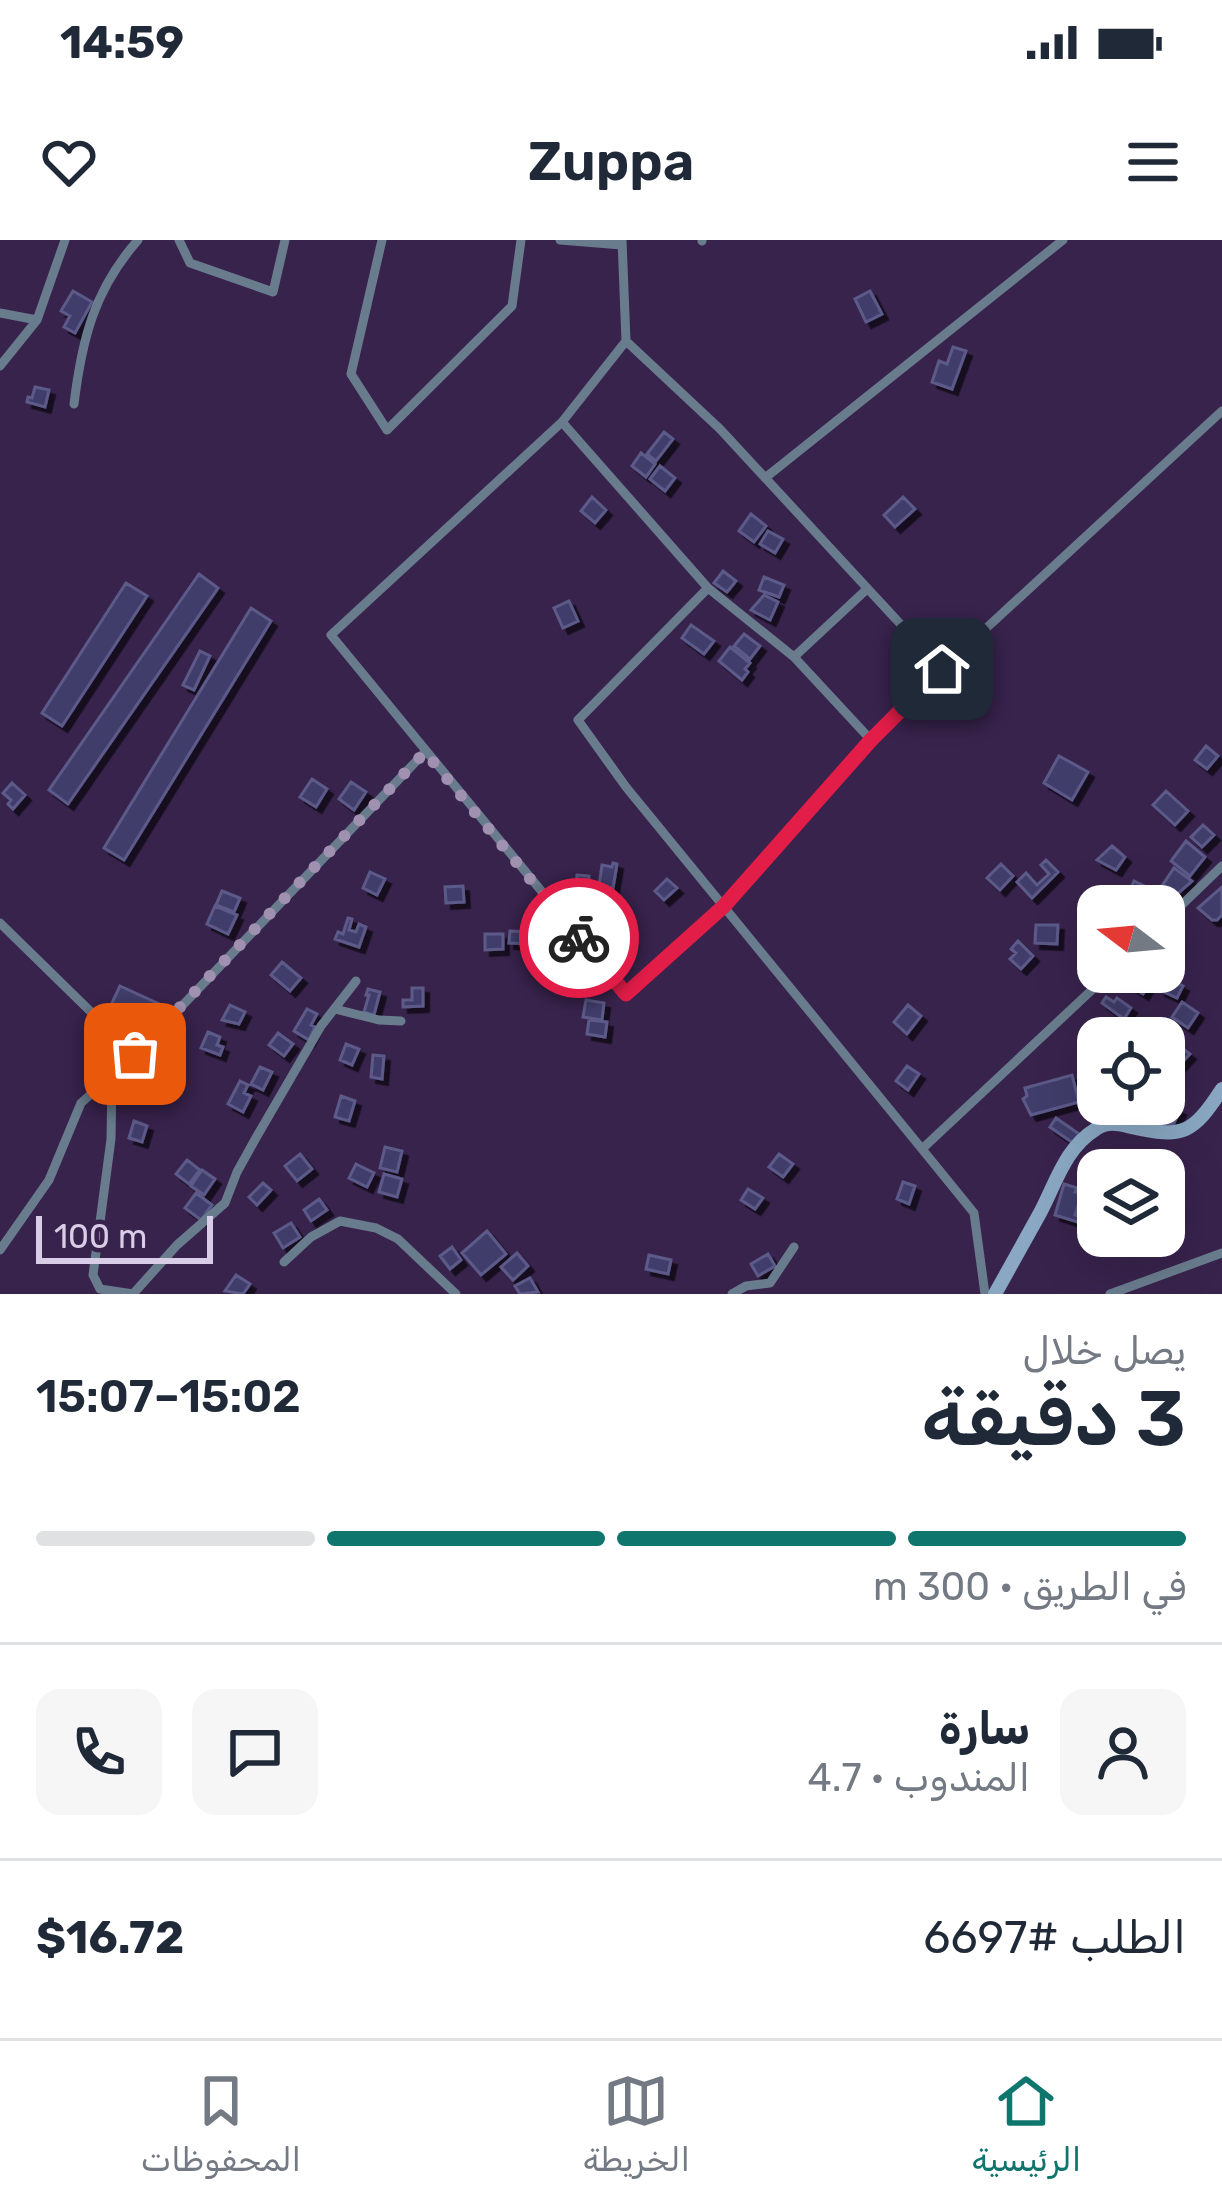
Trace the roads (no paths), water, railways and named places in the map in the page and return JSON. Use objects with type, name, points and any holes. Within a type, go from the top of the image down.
[{"type":"street","points":[[0,366],[37,320],[65,240]]},
{"type":"street","points":[[74,404],[92,312],[138,240]]},
{"type":"street","points":[[179,240],[190,262],[273,292],[285,240]]},
{"type":"street","points":[[382,240],[351,374],[387,430],[512,306],[520,240]]},
{"type":"street","points":[[560,240],[622,243],[626,341],[562,422],[331,635],[626,994],[724,906],[871,740],[942,669],[1222,411]]},
{"type":"street","points":[[765,478],[1063,240]]},
{"type":"street","points":[[0,313],[37,320]]},
{"type":"street","points":[[626,341],[720,429],[942,669]]},
{"type":"street","points":[[562,422],[708,588],[794,657],[871,740]]},
{"type":"street","points":[[708,588],[578,720],[626,787],[974,1213],[985,1294]]},
{"type":"street","points":[[794,657],[867,589]]},
{"type":"street","points":[[0,1250],[49,1180],[81,1103],[135,1054],[425,752]]},
{"type":"street","points":[[1185,902],[1222,866]]},
{"type":"street","points":[[0,923],[135,1054]]},
{"type":"street","points":[[112,1075],[111,1139],[93,1275],[100,1289],[133,1294],[177,1244],[225,1203],[237,1172],[321,1026],[356,981]]},
{"type":"street","points":[[922,1149],[1089,993]]},
{"type":"street","points":[[335,1009],[401,1021]]},
{"type":"street","points":[[995,1294],[1059,1168],[1095,1129],[1113,1123],[1165,1133],[1188,1130],[1222,1089]]},
{"type":"street","points":[[284,1262],[310,1237],[340,1222],[376,1228],[398,1239],[456,1294]]},
{"type":"street","points":[[732,1294],[746,1286],[770,1283],[794,1247]]},
{"type":"street","points":[[1110,1294],[1222,1253]]}]
